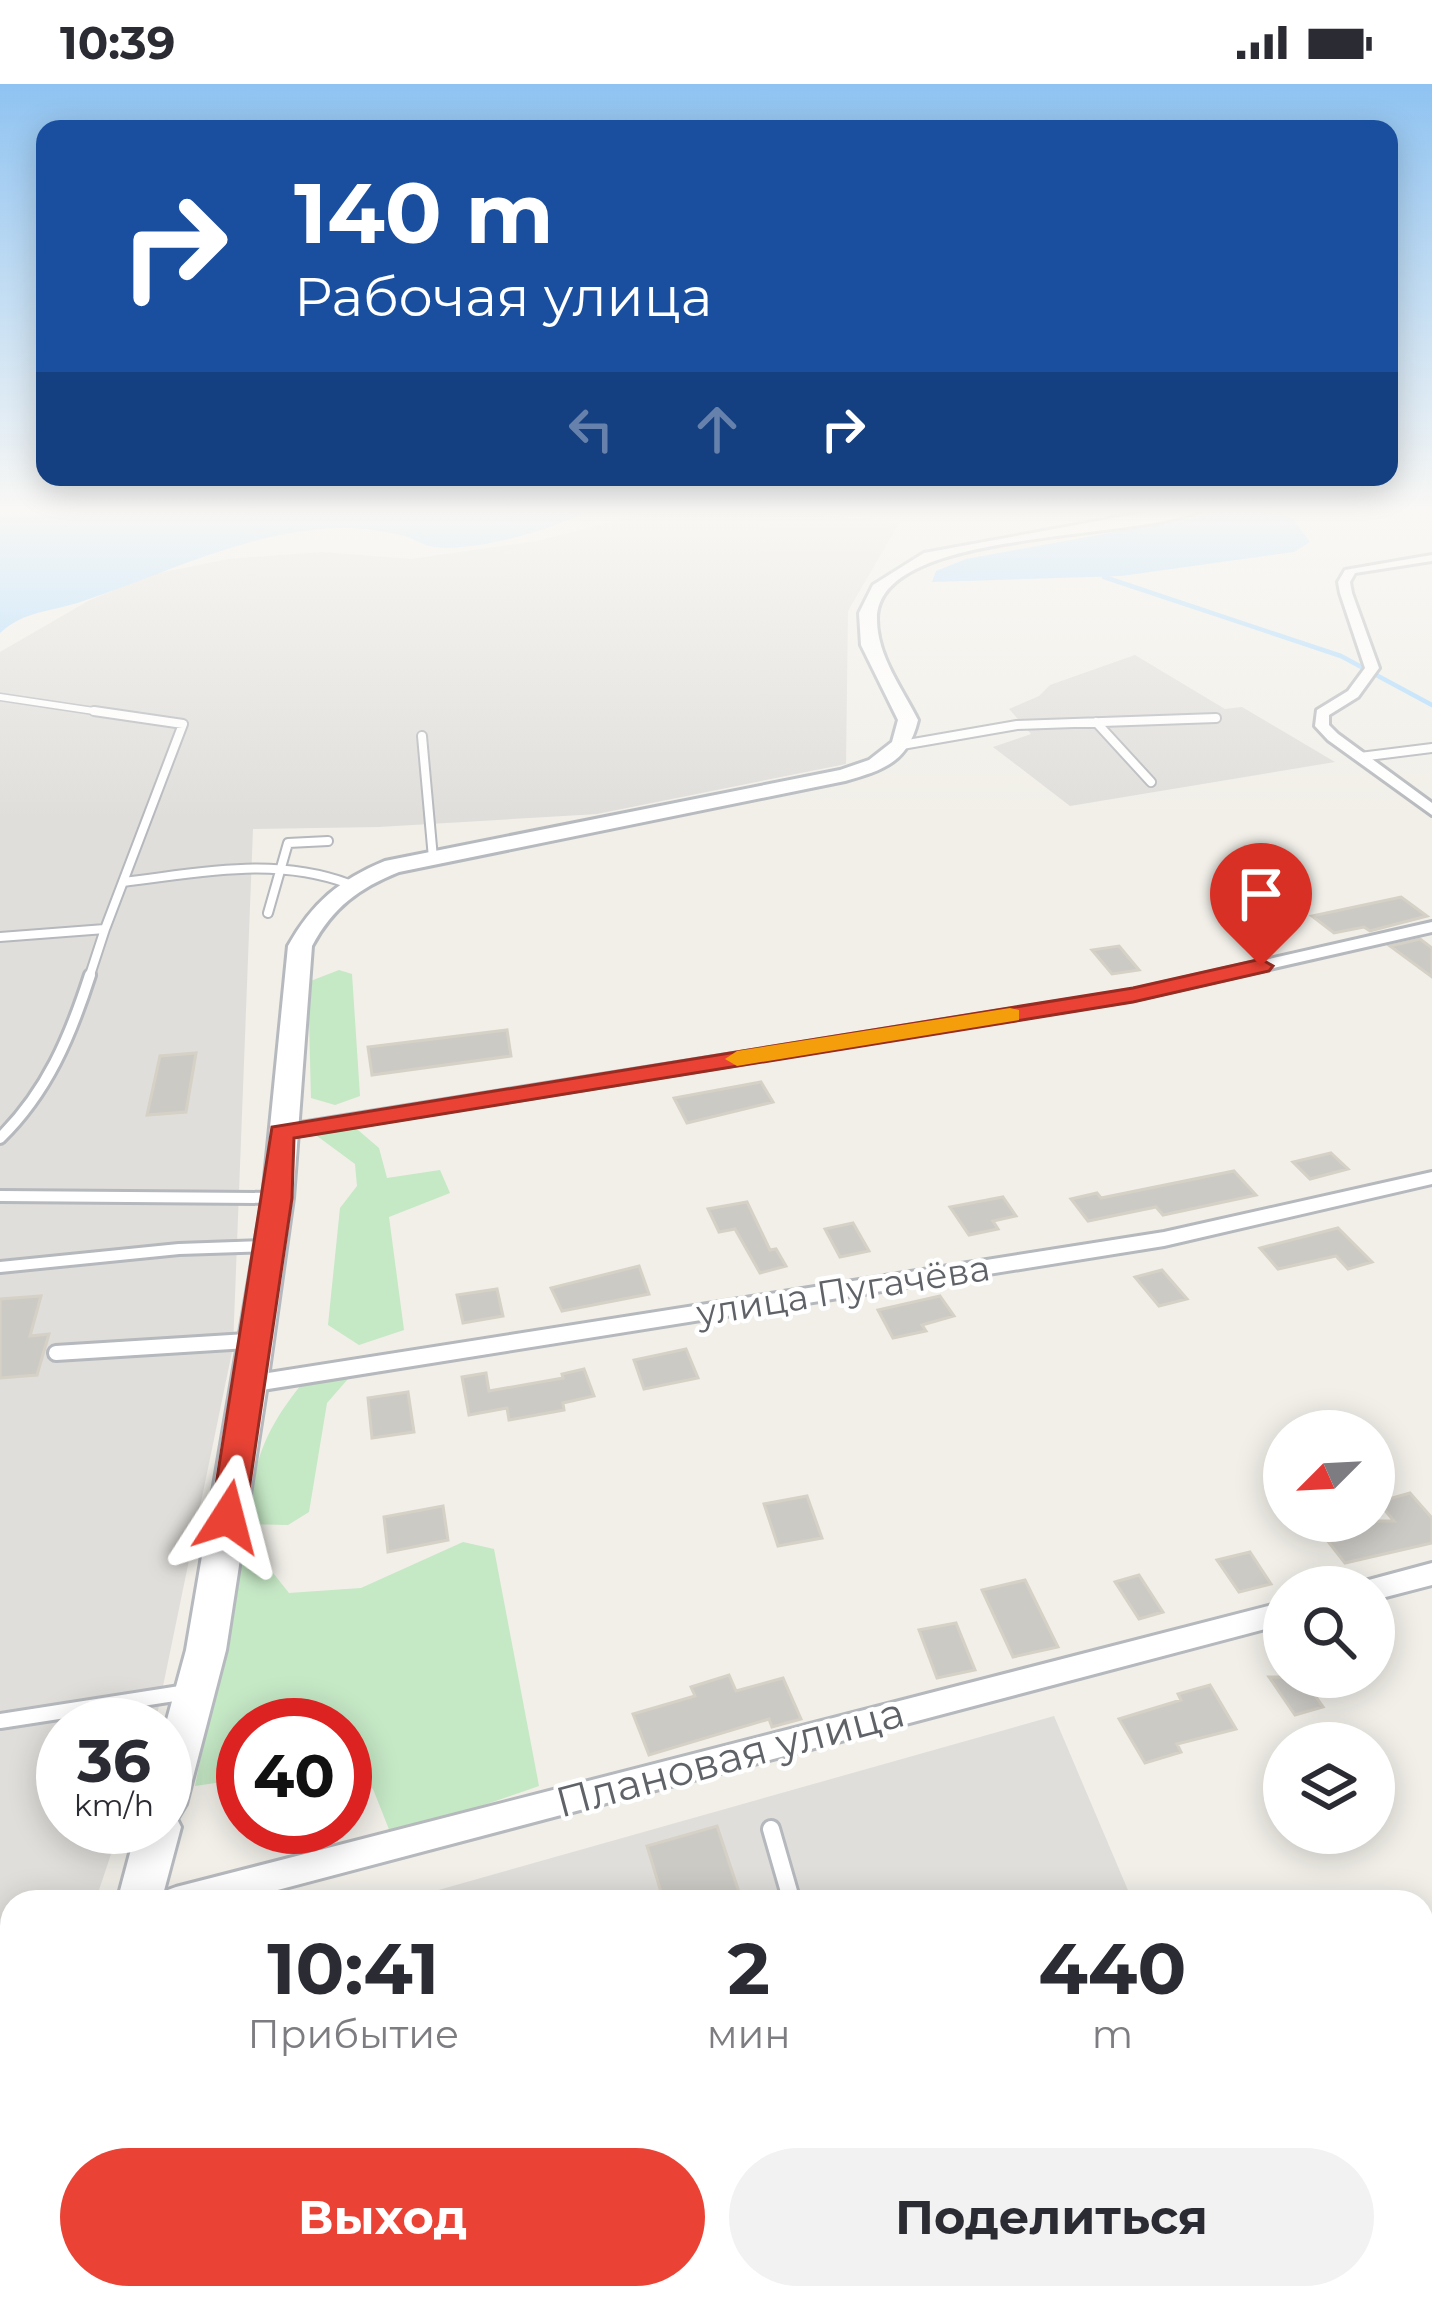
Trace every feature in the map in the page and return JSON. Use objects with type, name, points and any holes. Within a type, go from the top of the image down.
[{"type":"street","points":[[192,1706],[278,1198],[300,946],[319,910],[349,884],[393,866],[845,775],[876,764],[902,745],[908,721],[870,645],[869,611]]},
{"type":"street","points":[[1353,611],[1372,668],[1353,694],[1322,713],[1322,726],[1432,810]]},
{"type":"street","points":[[282,1132],[1133,995],[1432,927]]},
{"type":"street","name":"улица Пугачёва","points":[[250,1384],[1164,1239],[1432,1178]]},
{"type":"street","points":[[1395,1584],[1432,1574]]},
{"type":"street","name":"Плановая улица","points":[[222,1890],[1263,1618]]},
{"type":"street","points":[[142,1890],[152,1854]]},
{"type":"lane","points":[[0,698],[183,724],[50,1080],[23,1119],[0,1138]]},
{"type":"lane","points":[[902,745],[1017,725],[1216,718]]},
{"type":"lane","points":[[1096,722],[1151,782]]},
{"type":"lane","points":[[422,736],[434,858]]},
{"type":"lane","points":[[1360,757],[1432,748]]},
{"type":"lane","points":[[268,913],[288,843],[328,841]]},
{"type":"lane","points":[[123,882],[280,867],[320,870],[349,884]]},
{"type":"lane","points":[[0,937],[105,929]]},
{"type":"lane","points":[[0,1196],[278,1198]]},
{"type":"lane","points":[[0,1267],[270,1246]]},
{"type":"lane","points":[[56,1353],[257,1340]]},
{"type":"lane","points":[[0,1720],[196,1691]]},
{"type":"lane","points":[[771,1829],[789,1890]]},
{"type":"shaded area","points":[[71,611],[848,611],[846,764],[597,814],[253,829],[233,1347],[161,1698],[36,1698],[36,1854],[111,1854],[99,1890],[0,1890],[0,652]]},
{"type":"shaded area","points":[[1135,655],[1225,709],[1242,707],[1335,762],[1070,806],[993,747],[1031,734],[1009,709],[1039,696],[1050,685]]},
{"type":"shaded area","points":[[1054,1716],[1128,1890],[438,1890]]},
{"type":"green space","points":[[339,970],[352,974],[360,1096],[335,1105],[311,1098],[308,982]]},
{"type":"green space","points":[[351,1124],[379,1148],[387,1178],[440,1170],[450,1193],[389,1217],[404,1330],[359,1345],[328,1325],[340,1208],[357,1186],[355,1164],[313,1133]]},
{"type":"green space","points":[[354,1372],[327,1403],[309,1512],[288,1525],[247,1524],[263,1446],[292,1397],[306,1379]]},
{"type":"green space","points":[[463,1542],[494,1549],[539,1786],[392,1837],[372,1788],[372,1698],[216,1698],[216,1783],[195,1786],[229,1614],[228,1568],[254,1549],[289,1593],[361,1588]]},
{"type":"water","points":[[0,611],[47,611],[9,625],[0,633]]},
{"type":"building","points":[[1401,897],[1427,916],[1370,931],[1364,927],[1334,933],[1312,916]]},
{"type":"building","points":[[1420,939],[1432,948],[1432,977],[1390,946]]},
{"type":"building","points":[[1119,946],[1139,970],[1112,974],[1092,950]]},
{"type":"building","points":[[507,1030],[511,1056],[372,1075],[368,1047]]},
{"type":"building","points":[[196,1053],[186,1112],[147,1115],[160,1056]]},
{"type":"building","points":[[761,1082],[773,1102],[687,1123],[674,1098]]},
{"type":"building","points":[[1331,1153],[1348,1169],[1310,1179],[1293,1162]]},
{"type":"building","points":[[1234,1171],[1256,1195],[1163,1215],[1156,1207],[1088,1221],[1071,1199],[1097,1193],[1101,1198]]},
{"type":"building","points":[[1003,1197],[1016,1216],[993,1221],[998,1229],[969,1235],[950,1207]]},
{"type":"building","points":[[747,1202],[770,1250],[776,1249],[786,1266],[760,1273],[735,1229],[719,1232],[708,1209]]},
{"type":"building","points":[[853,1223],[869,1251],[840,1257],[825,1229]]},
{"type":"building","points":[[1338,1228],[1372,1262],[1348,1269],[1336,1256],[1278,1269],[1260,1248]]},
{"type":"building","points":[[639,1266],[649,1294],[562,1311],[551,1288]]},
{"type":"building","points":[[1162,1270],[1187,1299],[1159,1306],[1135,1277]]},
{"type":"building","points":[[497,1289],[503,1316],[463,1323],[457,1295]]},
{"type":"building","points":[[41,1296],[30,1336],[49,1334],[37,1375],[0,1378],[0,1299]]},
{"type":"building","points":[[940,1296],[954,1316],[922,1325],[926,1331],[893,1338],[878,1310]]},
{"type":"building","points":[[686,1349],[698,1378],[644,1389],[634,1360]]},
{"type":"building","points":[[584,1369],[594,1396],[563,1403],[564,1410],[509,1420],[507,1408],[469,1415],[462,1377],[486,1373],[489,1391],[563,1378],[562,1374]]},
{"type":"building","points":[[408,1392],[414,1432],[372,1438],[368,1398]]},
{"type":"building","points":[[1410,1493],[1432,1518],[1432,1543],[1345,1563],[1328,1542],[1395,1542],[1395,1497]]},
{"type":"building","points":[[807,1496],[822,1538],[778,1546],[764,1504]]},
{"type":"building","points":[[443,1506],[448,1540],[388,1552],[384,1517]]},
{"type":"building","points":[[1250,1552],[1263,1572],[1263,1586],[1239,1592],[1217,1560]]},
{"type":"building","points":[[1139,1575],[1163,1612],[1139,1619],[1115,1582]]},
{"type":"building","points":[[1025,1580],[1058,1647],[1013,1657],[982,1590]]},
{"type":"building","points":[[956,1623],[975,1670],[937,1678],[919,1630]]},
{"type":"building","points":[[729,1675],[736,1691],[783,1678],[801,1719],[772,1727],[769,1719],[649,1755],[633,1714],[695,1696],[691,1687]]},
{"type":"building","points":[[1210,1685],[1236,1729],[1177,1744],[1181,1752],[1145,1763],[1119,1719],[1181,1700],[1178,1694]]},
{"type":"building","points":[[1283,1698],[1317,1698],[1323,1707],[1295,1715]]},
{"type":"building","points":[[717,1826],[738,1890],[660,1890],[647,1846]]},
{"type":"waterway","points":[[1206,611],[1341,656],[1432,705]]},
{"type":"slow traffic","points":[[737,1059],[1010,1015]]},
{"type":"route","points":[[228,1517],[278,1198],[282,1132],[1133,995],[1261,966]]}]
